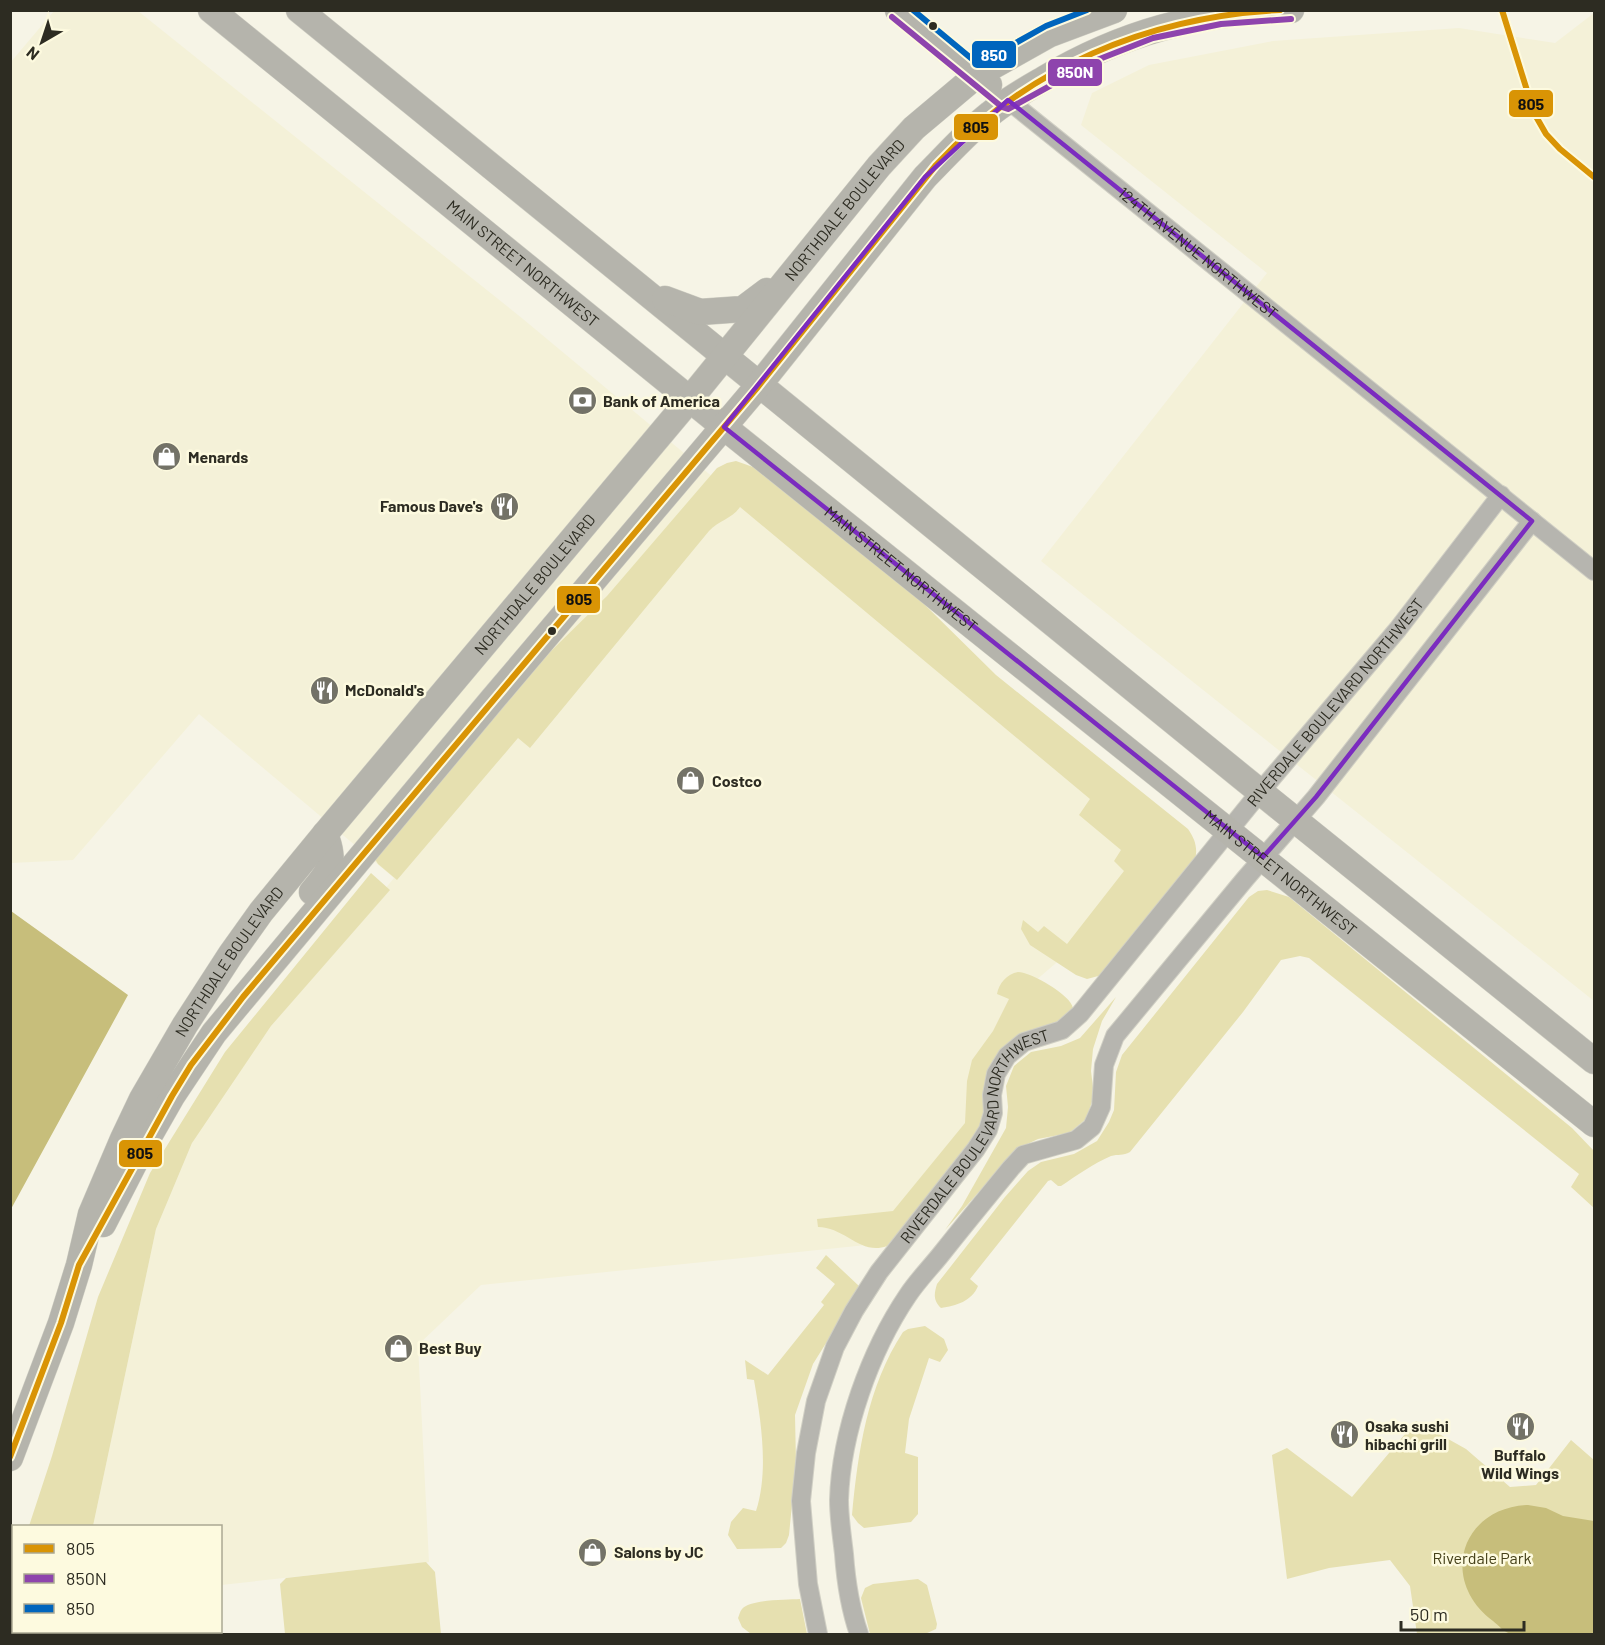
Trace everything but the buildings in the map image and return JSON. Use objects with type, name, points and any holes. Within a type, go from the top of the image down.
[{"type":"street","name":"MAIN STREET NORTHWEST","points":[[211,10],[724,427],[1594,1124]]},
{"type":"street","points":[[299,10],[1594,1061]]},
{"type":"street","name":"124TH AVENUE NORTHWEST","points":[[898,10],[1532,521]]},
{"type":"street","name":"NORTHDALE BOULEVARD","points":[[10,1458],[61,1323],[79,1265],[91,1214],[123,1138],[157,1073],[231,954],[261,912],[690,399],[879,166],[914,128],[977,75],[1050,34],[1114,10]]},
{"type":"street","name":"NORTHDALE BOULEVARD","points":[[79,1265],[140,1152],[191,1065],[243,997],[759,385],[925,177],[985,118],[1008,100],[1107,45],[1159,27],[1203,17],[1254,11],[1291,10]]},
{"type":"street","points":[[645,292],[700,312],[743,309],[794,271]]},
{"type":"street","name":"RIVERDALE BOULEVARD NORTHWEST","points":[[818,1635],[808,1584],[801,1501],[806,1453],[816,1401],[835,1347],[854,1311],[879,1272],[976,1149],[988,1130],[993,1113],[992,1095],[996,1074],[1007,1056],[1024,1042],[1062,1030],[1071,1024],[1260,792],[1398,629],[1502,495]]},
{"type":"street","points":[[859,1635],[846,1578],[839,1500],[844,1462],[854,1413],[870,1366],[886,1332],[908,1295],[1023,1155],[1076,1140],[1092,1126],[1101,1107],[1104,1065],[1115,1036],[1263,857],[1316,797],[1532,521],[1594,571]]},
{"type":"street","points":[[357,861],[346,835],[349,827],[395,769],[400,760],[400,745]]},
{"type":"street","points":[[297,933],[297,913],[325,877],[330,866],[332,857],[325,834]]},
{"type":"highlighted area","points":[[1008,100],[1532,521],[1316,797],[1263,857],[724,427],[925,177]]},
{"type":"shaded area","points":[[54,11],[138,11],[523,319],[1156,846],[1063,957],[1020,994],[969,1126],[876,1244],[481,1285],[418,1345],[429,1562],[222,1585],[222,1525],[93,1525],[156,1229],[195,1136],[271,1026],[394,878],[199,714],[73,860],[11,863],[10,63]]},
{"type":"shaded area","points":[[1594,13],[1594,1001],[1041,561],[1267,273],[1081,125],[1092,93],[1149,65],[1273,41],[1459,28],[1555,43]]},
{"type":"shaded area","points":[[11,911],[128,995],[11,1209]]},
{"type":"shaded area","points":[[1528,1505],[1546,1508],[1563,1516],[1594,1521],[1594,1634],[1514,1635],[1504,1631],[1476,1605],[1466,1586],[1462,1568],[1465,1549],[1473,1532],[1486,1519],[1505,1509]]},
{"type":"green space","points":[[736,461],[753,467],[923,603],[996,675],[1188,829],[1195,844],[1195,860],[1102,975],[1087,979],[1076,975],[1030,945],[1021,929],[1023,920],[1038,932],[1044,926],[1067,944],[1124,871],[1114,861],[1121,850],[1079,815],[1090,799],[740,507],[709,531],[530,748],[518,738],[397,880],[378,864],[375,859],[435,785],[550,652],[607,596],[717,468]]},
{"type":"green space","points":[[371,873],[390,890],[271,1026],[192,1143],[156,1229],[93,1525],[29,1525],[52,1456],[98,1297],[150,1173],[225,1052]]},
{"type":"green space","points":[[1267,890],[1289,897],[1572,1128],[1594,1151],[1594,1208],[1571,1187],[1579,1174],[1309,958],[1300,956],[1281,960],[1243,1012],[1130,1152],[1111,1156],[1061,1186],[1051,1180],[1048,1181],[970,1279],[978,1286],[972,1295],[958,1304],[941,1308],[935,1297],[937,1284],[1028,1171],[1041,1162],[1074,1154],[1097,1141],[1114,1110],[1116,1072],[1122,1055],[1249,897],[1258,891]]},
{"type":"green space","points":[[1018,972],[1050,985],[1071,1003],[1073,1008],[1063,1020],[1018,1036],[999,1052],[982,1126],[969,1147],[887,1246],[869,1247],[837,1231],[818,1227],[817,1219],[893,1211],[965,1123],[967,1081],[972,1060],[993,1031],[1009,999],[997,994],[1000,986],[1007,977]]},
{"type":"green space","points":[[1116,997],[1102,1021],[1093,1049],[1091,1071],[1094,1096],[1086,1119],[1069,1133],[1038,1139],[1017,1149],[945,1230],[962,1206],[1006,1128],[1008,1107],[1006,1086],[1014,1066],[1031,1052],[1061,1046],[1080,1038]]},
{"type":"green space","points":[[826,1255],[859,1286],[856,1295],[813,1364],[795,1415],[796,1463],[789,1535],[781,1548],[737,1549],[728,1535],[731,1522],[743,1508],[756,1511],[763,1463],[754,1380],[747,1379],[745,1360],[768,1375],[824,1305],[821,1302],[835,1284],[816,1268]]},
{"type":"green space","points":[[925,1326],[944,1339],[948,1350],[940,1362],[929,1358],[909,1419],[905,1453],[918,1457],[918,1514],[911,1522],[864,1528],[852,1515],[857,1468],[866,1420],[881,1375],[903,1332]]},
{"type":"green space","name":"Riverdale Park","points":[[1416,1421],[1466,1449],[1510,1487],[1536,1485],[1571,1440],[1594,1460],[1594,1634],[1417,1634],[1410,1586],[1390,1560],[1329,1568],[1287,1579],[1272,1455],[1287,1448],[1352,1497]]},
{"type":"green space","points":[[426,1562],[435,1572],[441,1634],[285,1634],[280,1584],[286,1578]]},
{"type":"green space","points":[[918,1579],[927,1585],[937,1624],[936,1629],[925,1634],[870,1634],[861,1598],[865,1588],[873,1584]]},
{"type":"green space","points":[[800,1599],[807,1634],[751,1634],[742,1627],[738,1618],[742,1609],[753,1603]]},
{"type":"transit line","name":"850","points":[[913,10],[978,64],[1046,26],[1087,10]]},
{"type":"transit line","name":"805","points":[[10,1457],[61,1323],[79,1265],[191,1065],[243,997],[757,388],[936,165],[972,130],[1010,100],[1050,75],[1093,53],[1137,36],[1183,23],[1280,10]]},
{"type":"transit line","name":"805","points":[[1502,10],[1534,113],[1546,134],[1560,149],[1594,177]]},
{"type":"transit line","name":"850N","points":[[892,17],[1002,107],[1008,109],[1097,60],[1153,38],[1221,24],[1291,19]]},
{"type":"place","name":"Bank of America","points":[[582,401]]},
{"type":"place","name":"Menards","points":[[167,457]]},
{"type":"place","name":"Famous Dave's","points":[[504,506]]},
{"type":"place","name":"McDonald's","points":[[324,690]]},
{"type":"place","name":"Costco","points":[[691,781]]},
{"type":"place","name":"Best Buy","points":[[398,1348]]},
{"type":"place","name":"Buffalo Wild Wings","points":[[1520,1427]]},
{"type":"place","name":"Osaka sushi hibachi grill","points":[[1344,1435]]},
{"type":"place","name":"Salons by JC","points":[[593,1552]]}]
